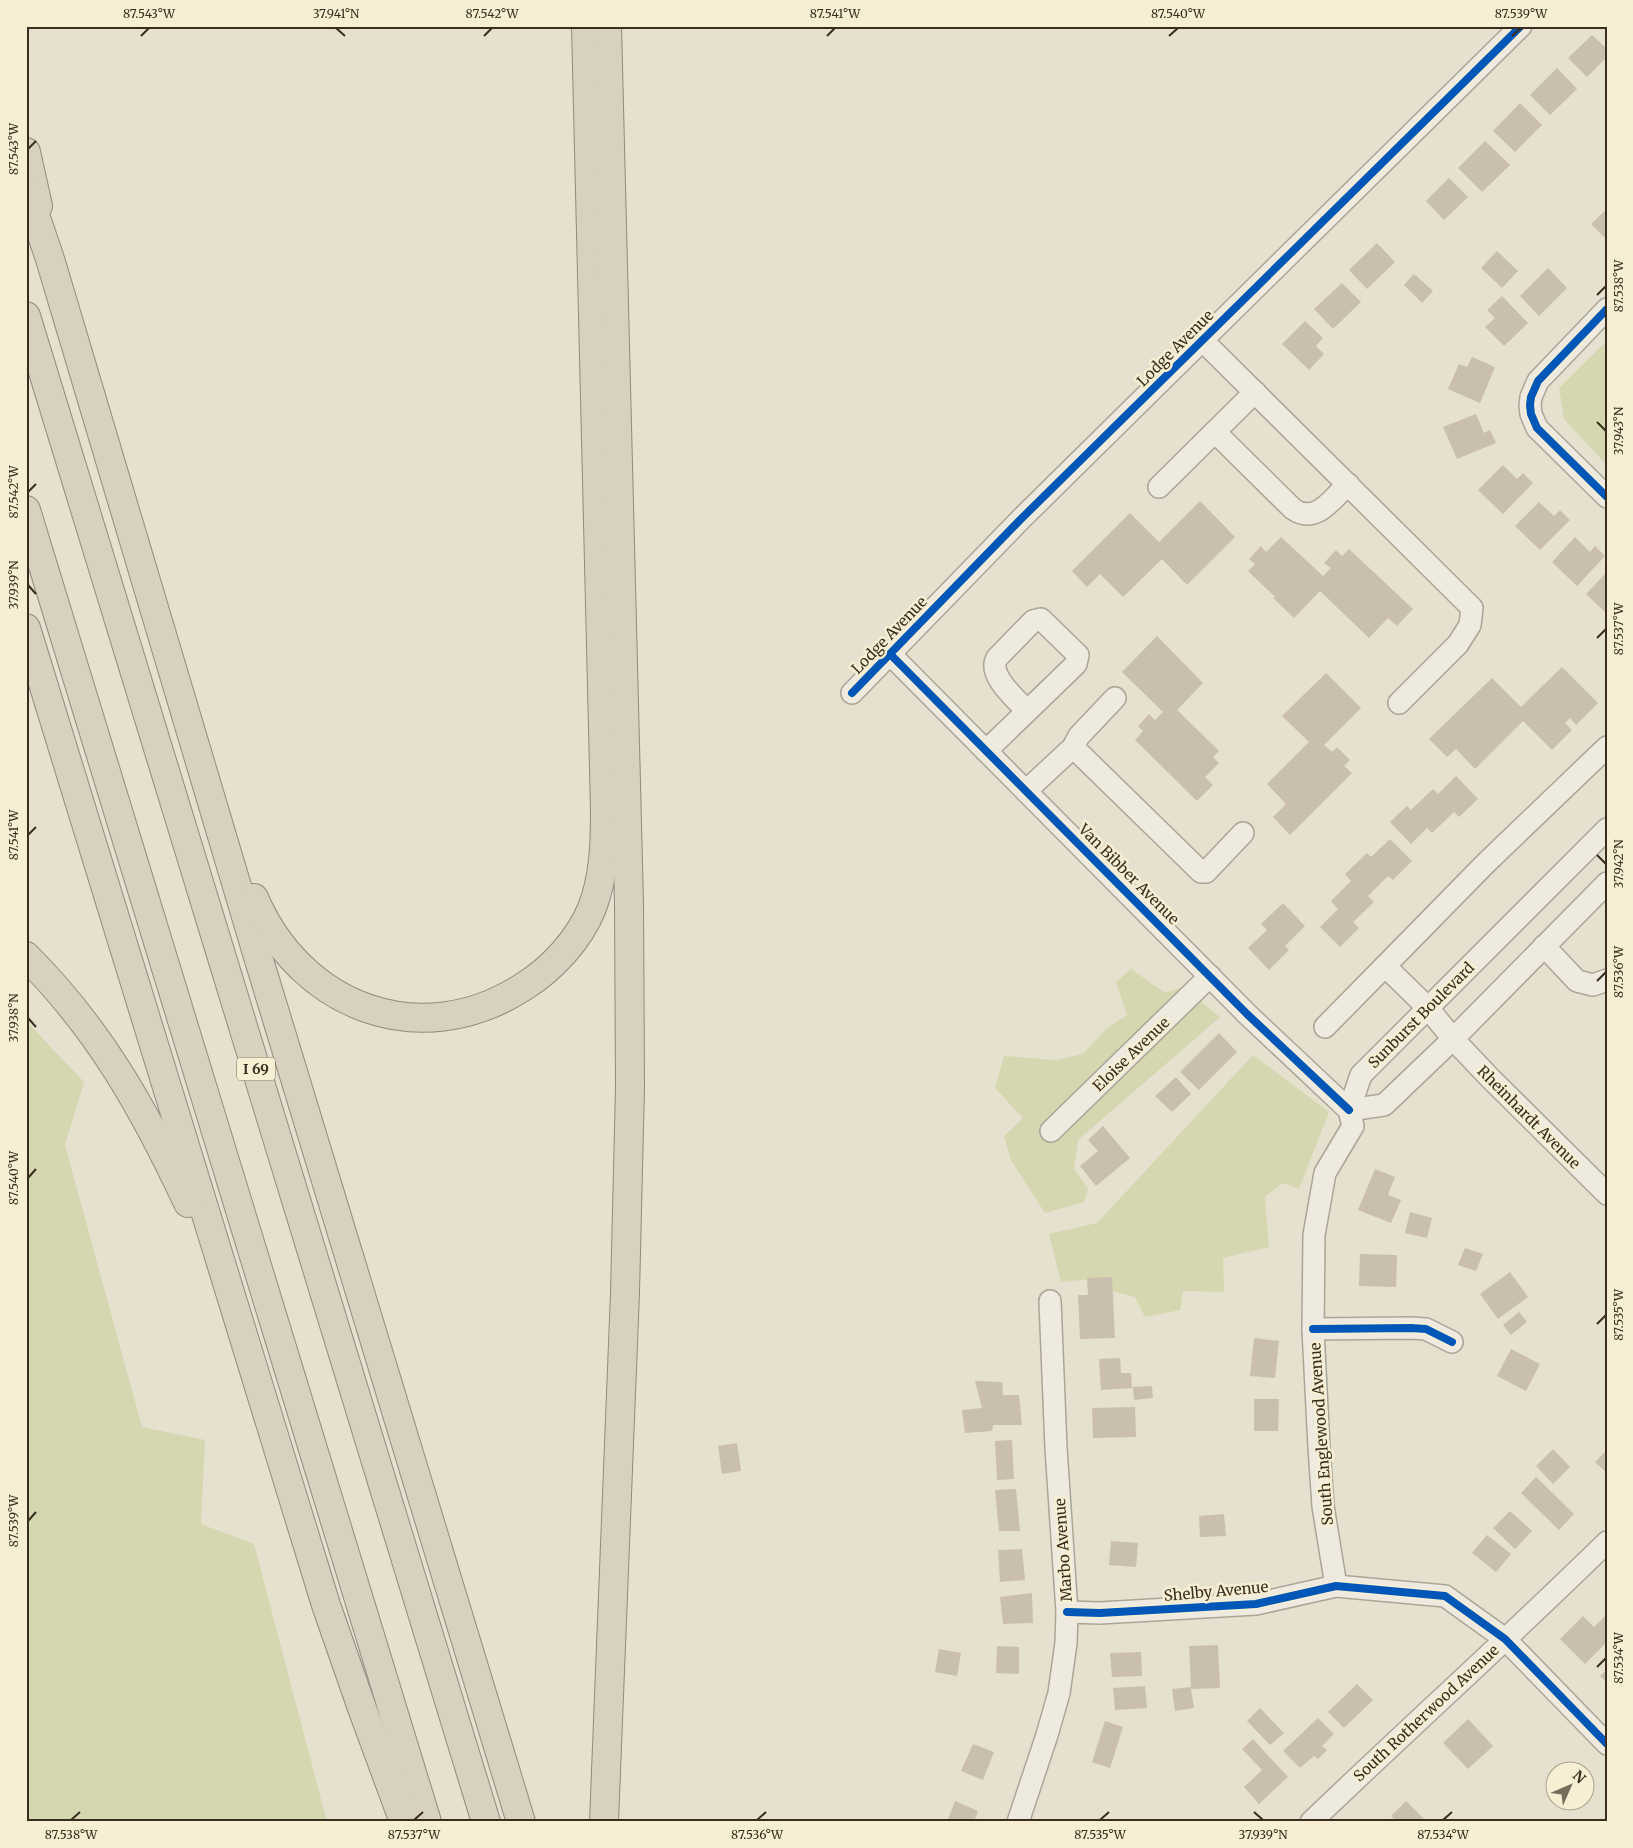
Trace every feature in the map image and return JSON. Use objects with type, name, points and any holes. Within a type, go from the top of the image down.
[{"type":"highway","points":[[190,726],[241,869],[270,930],[291,959],[302,970],[338,996],[353,1004],[389,1015],[416,1018],[446,1016],[486,1007],[506,998],[536,979],[556,962],[569,946],[591,910],[602,868],[605,843],[605,811],[586,26]]},
{"type":"highway","points":[[604,1822],[625,1293],[630,1087],[629,903],[607,26]]},
{"type":"highway","points":[[26,152],[50,259]]},
{"type":"highway","points":[[26,188],[50,259],[521,1822]]},
{"type":"highway","name":"I 69","points":[[26,316],[486,1822]]},
{"type":"highway","points":[[26,510],[427,1822]]},
{"type":"highway","points":[[26,628],[326,1605],[404,1822]]},
{"type":"highway","points":[[26,956],[52,983],[104,1048],[144,1112],[230,1293]]},
{"type":"street","name":"Lodge Avenue","points":[[852,693],[1021,519],[1521,26]]},
{"type":"street","points":[[1607,309],[1538,381],[1531,397],[1530,405],[1531,414],[1537,428],[1607,497]]},
{"type":"street","points":[[1202,340],[1472,608],[1470,625],[1458,644],[1399,703]]},
{"type":"street","points":[[1158,487],[1254,392]]},
{"type":"street","points":[[1214,432],[1300,514],[1320,512],[1348,484]]},
{"type":"street","name":"Van Bibber Avenue","points":[[890,654],[1247,1014],[1349,1110]]},
{"type":"street","points":[[1026,791],[1072,749],[1088,724],[1114,698]]},
{"type":"street","points":[[986,751],[1027,711]]},
{"type":"street","points":[[1324,1027],[1486,864],[1607,747]]},
{"type":"street","points":[[1072,749],[1075,749],[1201,872],[1206,872],[1243,833]]},
{"type":"street","name":"Sunburst Boulevard","points":[[1349,1110],[1361,1075],[1607,830]]},
{"type":"street","points":[[1349,1110],[1384,1105],[1607,883]]},
{"type":"street","points":[[1544,946],[1577,981],[1593,985],[1607,980]]},
{"type":"street","name":"Rheinhardt Avenue","points":[[1385,966],[1428,1008],[1452,1039],[1606,1191]]},
{"type":"street","name":"Eloise Avenue","points":[[1051,1131],[1210,976]]},
{"type":"street","name":"South Englewood Avenue","points":[[1336,1586],[1323,1506],[1313,1329],[1314,1235],[1325,1173],[1353,1126],[1349,1110]]},
{"type":"street","name":"Marbo Avenue","points":[[1018,1822],[1047,1736],[1059,1692],[1066,1643],[1067,1612],[1056,1448],[1050,1301]]},
{"type":"street","points":[[1313,1329],[1426,1329],[1452,1342]]},
{"type":"street","name":"South Rotherwood Avenue","points":[[1311,1822],[1546,1602],[1607,1542]]},
{"type":"street","name":"Shelby Avenue","points":[[1067,1612],[1100,1614],[1256,1604],[1336,1586],[1445,1596],[1505,1640],[1607,1744]]},
{"type":"green space","points":[[1607,341],[1607,465],[1564,419],[1559,388]]},
{"type":"green space","points":[[1131,969],[1165,993],[1182,987],[1220,1017],[1078,1140],[1074,1169],[1088,1189],[1084,1202],[1045,1213],[1011,1160],[1004,1136],[1023,1118],[995,1088],[1004,1056],[1056,1060],[1083,1054],[1107,1028],[1127,1015],[1116,982]]},
{"type":"green space","points":[[26,1021],[84,1082],[65,1145],[142,1427],[205,1440],[201,1524],[254,1544],[327,1822],[26,1822]]},
{"type":"green space","points":[[1253,1055],[1329,1112],[1299,1189],[1282,1183],[1265,1197],[1269,1247],[1223,1258],[1224,1292],[1183,1291],[1180,1310],[1145,1317],[1135,1297],[1112,1291],[1102,1278],[1061,1282],[1049,1234],[1097,1223]]},
{"type":"building","points":[[1592,35],[1607,49],[1607,57],[1587,77],[1568,58]]},
{"type":"building","points":[[1557,68],[1577,89],[1550,115],[1530,95]]},
{"type":"building","points":[[1520,103],[1542,125],[1515,152],[1493,131]]},
{"type":"building","points":[[1485,141],[1510,165],[1482,192],[1458,168]]},
{"type":"building","points":[[1449,178],[1468,197],[1444,220],[1426,201]]},
{"type":"building","points":[[1607,209],[1607,240],[1591,224]]},
{"type":"building","points":[[1377,243],[1395,262],[1367,289],[1349,270]]},
{"type":"building","points":[[1497,251],[1518,271],[1502,288],[1481,268]]},
{"type":"building","points":[[1548,268],[1567,288],[1539,316],[1520,296]]},
{"type":"building","points":[[1414,274],[1433,291],[1422,303],[1404,285]]},
{"type":"building","points":[[1342,283],[1361,302],[1333,329],[1314,309]]},
{"type":"building","points":[[1502,296],[1528,323],[1504,346],[1485,327],[1495,318],[1487,310]]},
{"type":"building","points":[[1305,321],[1323,338],[1316,346],[1324,354],[1309,370],[1282,344]]},
{"type":"building","points":[[1472,357],[1495,367],[1480,403],[1448,389],[1459,364],[1467,367]]},
{"type":"building","points":[[1476,414],[1484,433],[1490,430],[1496,443],[1457,459],[1443,427]]},
{"type":"building","points":[[1503,465],[1517,479],[1523,473],[1533,483],[1503,514],[1478,490]]},
{"type":"building","points":[[1200,501],[1235,537],[1187,585],[1162,559],[1123,597],[1100,574],[1087,587],[1072,571],[1130,513],[1159,542]]},
{"type":"building","points":[[1539,502],[1554,516],[1560,510],[1570,520],[1540,550],[1515,526]]},
{"type":"building","points":[[1281,537],[1323,576],[1331,568],[1324,563],[1336,550],[1342,556],[1349,549],[1413,609],[1397,626],[1388,618],[1369,638],[1320,591],[1294,618],[1248,571],[1255,564],[1249,559],[1261,546],[1266,552]]},
{"type":"building","points":[[1575,537],[1590,552],[1595,546],[1605,556],[1577,586],[1552,562]]},
{"type":"building","points":[[1607,572],[1607,614],[1586,594]]},
{"type":"building","points":[[1157,636],[1203,683],[1177,710],[1219,751],[1213,757],[1219,763],[1205,777],[1213,785],[1197,801],[1135,740],[1143,731],[1138,726],[1149,714],[1155,720],[1163,712],[1122,672]]},
{"type":"building","points":[[1562,667],[1598,703],[1576,725],[1570,718],[1565,723],[1572,730],[1552,750],[1523,721],[1475,769],[1456,749],[1447,757],[1429,739],[1492,678],[1521,707]]},
{"type":"building","points":[[1326,673],[1361,708],[1324,745],[1332,752],[1337,747],[1350,760],[1344,766],[1352,773],[1290,835],[1273,817],[1286,804],[1267,784],[1309,742],[1282,716]]},
{"type":"building","points":[[1456,776],[1478,799],[1459,817],[1454,812],[1432,833],[1427,828],[1411,844],[1390,822],[1407,806],[1411,810],[1433,789],[1438,794]]},
{"type":"building","points":[[1390,839],[1412,861],[1393,880],[1388,876],[1368,896],[1374,902],[1353,922],[1359,928],[1340,947],[1320,927],[1338,909],[1331,901],[1351,881],[1345,874],[1367,853],[1371,857]]},
{"type":"building","points":[[1283,903],[1305,926],[1285,946],[1289,950],[1269,970],[1248,948],[1267,930],[1261,924]]},
{"type":"building","points":[[1219,1033],[1237,1052],[1199,1090],[1180,1072]]},
{"type":"building","points":[[1176,1077],[1191,1094],[1172,1112],[1155,1096]]},
{"type":"building","points":[[1103,1126],[1130,1158],[1096,1186],[1080,1166],[1098,1151],[1088,1140]]},
{"type":"building","points":[[1375,1169],[1395,1177],[1388,1195],[1401,1200],[1391,1223],[1358,1210]]},
{"type":"building","points":[[1410,1212],[1432,1218],[1427,1238],[1405,1233]]},
{"type":"building","points":[[1465,1248],[1483,1254],[1476,1271],[1458,1265]]},
{"type":"building","points":[[1360,1254],[1397,1255],[1396,1287],[1359,1286]]},
{"type":"building","points":[[1510,1272],[1528,1297],[1498,1319],[1480,1294]]},
{"type":"building","points":[[1112,1277],[1115,1338],[1080,1339],[1078,1295],[1088,1295],[1087,1278]]},
{"type":"building","points":[[1519,1312],[1527,1322],[1511,1335],[1503,1325]]},
{"type":"building","points":[[1254,1338],[1279,1341],[1275,1378],[1250,1376]]},
{"type":"building","points":[[1511,1349],[1540,1364],[1526,1391],[1497,1376]]},
{"type":"building","points":[[1120,1358],[1121,1373],[1131,1373],[1132,1388],[1101,1390],[1099,1359]]},
{"type":"building","points":[[975,1381],[1002,1382],[1003,1395],[1019,1395],[1022,1425],[993,1425],[992,1431],[965,1433],[962,1410],[982,1408]]},
{"type":"building","points":[[1152,1386],[1153,1398],[1134,1400],[1133,1387]]},
{"type":"building","points":[[1254,1399],[1279,1399],[1278,1431],[1254,1431]]},
{"type":"building","points":[[1135,1407],[1136,1437],[1093,1438],[1092,1408]]},
{"type":"building","points":[[1012,1440],[1014,1479],[997,1480],[995,1441]]},
{"type":"building","points":[[737,1443],[741,1471],[722,1474],[718,1446]]},
{"type":"building","points":[[1553,1449],[1570,1467],[1553,1484],[1536,1466]]},
{"type":"building","points":[[1607,1450],[1607,1473],[1595,1462]]},
{"type":"building","points":[[1536,1477],[1574,1514],[1559,1530],[1521,1493]]},
{"type":"building","points":[[1016,1489],[1020,1531],[999,1531],[995,1490]]},
{"type":"building","points":[[1510,1511],[1532,1531],[1515,1549],[1493,1528]]},
{"type":"building","points":[[1224,1514],[1226,1536],[1200,1537],[1199,1516]]},
{"type":"building","points":[[1487,1535],[1511,1554],[1496,1572],[1472,1553]]},
{"type":"building","points":[[1111,1541],[1138,1543],[1136,1567],[1109,1565]]},
{"type":"building","points":[[1022,1549],[1025,1580],[1000,1582],[998,1550]]},
{"type":"building","points":[[1032,1593],[1033,1623],[1003,1624],[1000,1597]]},
{"type":"building","points":[[1607,1614],[1607,1642],[1585,1664],[1560,1639],[1583,1616],[1594,1627]]},
{"type":"building","points":[[1218,1645],[1220,1688],[1191,1689],[1194,1708],[1175,1711],[1172,1689],[1191,1687],[1189,1646]]},
{"type":"building","points":[[997,1646],[1019,1647],[1019,1674],[996,1673]]},
{"type":"building","points":[[939,1649],[961,1653],[957,1676],[935,1672]]},
{"type":"building","points":[[1141,1652],[1142,1676],[1112,1677],[1110,1653]]},
{"type":"building","points":[[1607,1670],[1607,1683],[1600,1676]]},
{"type":"building","points":[[1357,1684],[1373,1700],[1344,1728],[1328,1712]]},
{"type":"building","points":[[1145,1686],[1147,1708],[1115,1710],[1113,1688]]},
{"type":"building","points":[[1260,1708],[1284,1733],[1270,1745],[1247,1721]]},
{"type":"building","points":[[1318,1718],[1334,1734],[1322,1746],[1327,1750],[1318,1759],[1314,1756],[1300,1768],[1283,1751]]},
{"type":"building","points":[[1468,1719],[1493,1746],[1468,1769],[1443,1743]]},
{"type":"building","points":[[1105,1721],[1123,1727],[1110,1768],[1092,1762]]},
{"type":"building","points":[[1253,1739],[1288,1777],[1259,1804],[1244,1787],[1262,1770],[1242,1749]]},
{"type":"building","points":[[973,1744],[994,1752],[983,1780],[961,1771]]},
{"type":"building","points":[[955,1801],[978,1811],[974,1822],[947,1822]]},
{"type":"building","points":[[1406,1801],[1425,1820],[1423,1822],[1397,1822],[1391,1816]]},
{"type":"cycle path","points":[[852,693],[1021,519],[1521,26]]},
{"type":"cycle path","points":[[1607,309],[1538,381],[1531,397],[1530,405],[1531,414],[1537,428],[1607,497]]},
{"type":"cycle path","points":[[890,654],[1247,1014],[1349,1110]]},
{"type":"cycle path","points":[[1313,1329],[1426,1329],[1452,1342]]},
{"type":"cycle path","points":[[1067,1612],[1100,1613],[1256,1604],[1336,1586],[1445,1596],[1505,1639],[1607,1744]]}]
